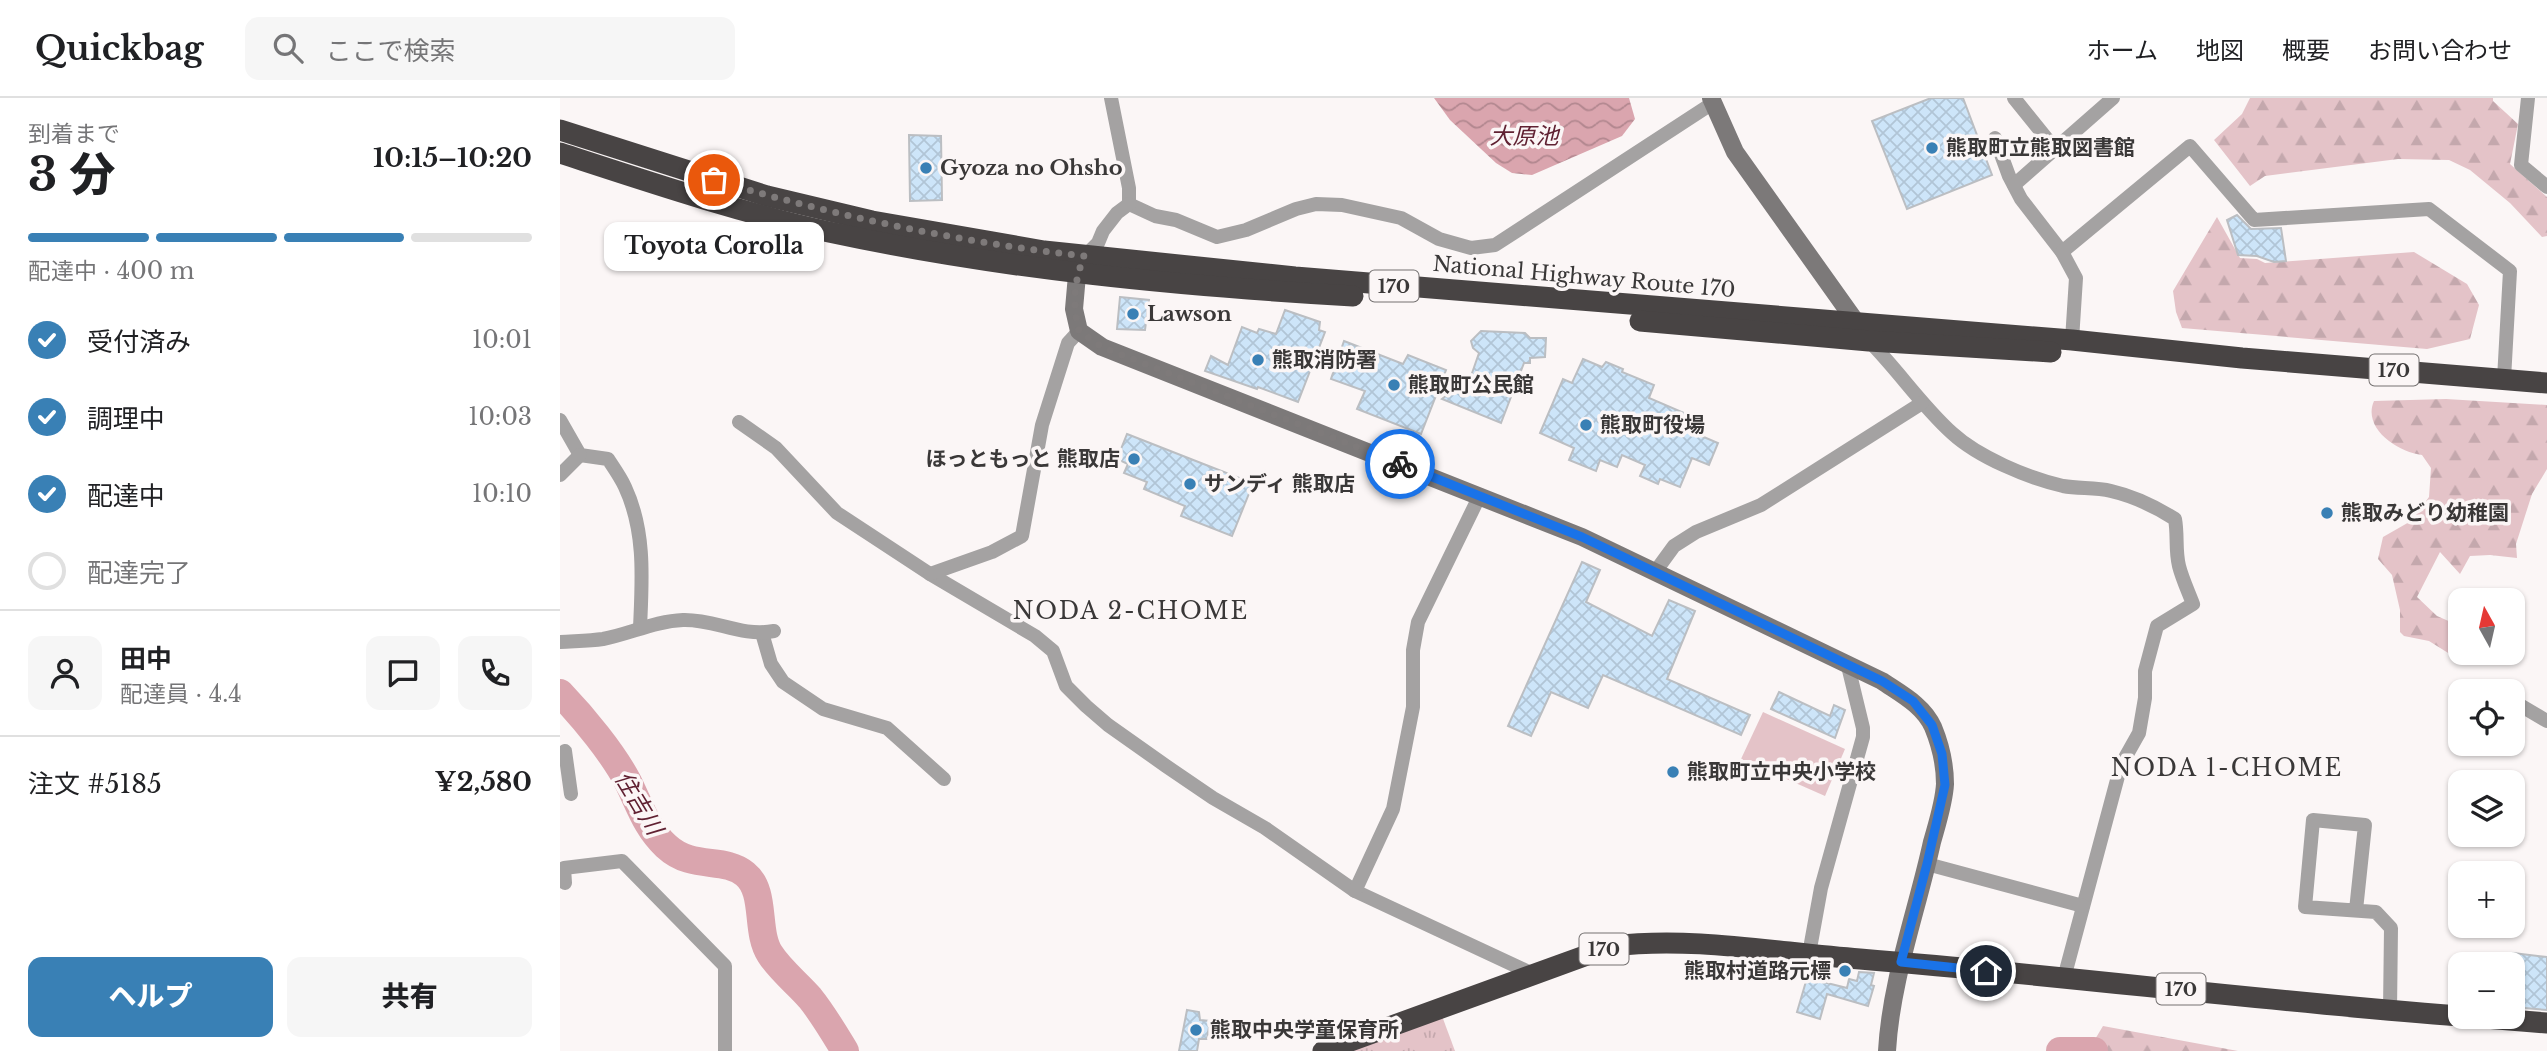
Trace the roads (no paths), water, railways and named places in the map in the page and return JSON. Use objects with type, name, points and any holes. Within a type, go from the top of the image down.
[{"type":"highway","name":"National Highway Route 170","points":[[560,130],[767,196],[1125,276],[1254,290],[1869,341],[2171,360],[2242,358]]},
{"type":"highway","name":"National Highway Route 170","points":[[560,153],[661,186],[828,232],[986,261],[1308,279],[2072,340],[2242,358],[2547,383]]},
{"type":"highway","name":"170","points":[[1323,1051],[1612,946],[1636,943],[1684,944],[1901,962],[2448,1015]]},
{"type":"highway","points":[[2525,1021],[2547,1023]]},
{"type":"street","points":[[1111,98],[1129,188],[1129,204]]},
{"type":"street","points":[[2014,98],[2055,149]]},
{"type":"street","points":[[2014,185],[2113,98]]},
{"type":"street","points":[[2528,98],[2521,164],[2547,187]]},
{"type":"street","points":[[1129,204],[1155,216],[1176,220],[1217,237],[1246,230],[1296,209],[1316,204],[1342,205],[1401,218],[1439,239],[1471,248],[1495,245],[1712,101],[1735,152],[1869,341],[1895,368],[1922,403],[1953,434],[1978,451],[2018,471],[2063,486],[2110,491],[2159,509],[2175,519],[2179,567],[2193,604],[2157,626],[2146,671],[2139,733],[2121,765],[2064,978]]},
{"type":"street","points":[[1995,138],[2021,199],[2062,252],[2076,278],[2072,340]]},
{"type":"street","points":[[2062,252],[2190,146],[2254,220],[2429,209],[2510,271],[2504,379]]},
{"type":"street","points":[[1129,204],[1117,213],[1081,265],[1074,309],[1079,331],[1102,347],[1582,537],[1882,681],[1913,701],[1932,725],[1942,754],[1945,785],[1901,962],[1888,1031],[1887,1051]]},
{"type":"street","points":[[930,574],[992,552],[1021,536],[1042,425],[1068,343],[1079,331]]},
{"type":"street","points":[[1655,572],[1674,545],[1696,532],[1761,505],[1922,403]]},
{"type":"street","points":[[560,420],[580,455]]},
{"type":"street","points":[[739,422],[776,448],[837,513],[930,574],[1035,636],[1053,652],[1066,686],[1108,725],[1213,798],[1265,828],[1356,891],[1533,974]]},
{"type":"street","points":[[560,475],[580,455]]},
{"type":"street","points":[[580,455],[608,459],[626,488],[637,526],[642,557],[640,628]]},
{"type":"street","points":[[1356,891],[1394,809],[1413,707],[1413,650],[1418,622],[1480,495]]},
{"type":"street","points":[[560,642],[603,639],[640,628],[684,620],[739,632],[768,632],[771,664],[783,682],[823,709],[887,728],[944,779]]},
{"type":"street","points":[[1809,954],[1821,888],[1863,737],[1848,666]]},
{"type":"street","points":[[2525,708],[2547,721]]},
{"type":"street","points":[[565,751],[571,794]]},
{"type":"street","points":[[2356,910],[2365,825],[2313,820],[2305,907],[2376,912],[2391,928],[2390,1010]]},
{"type":"street","points":[[565,883],[564,868],[622,861],[725,966],[725,1051]]},
{"type":"street","points":[[1927,864],[2083,906]]},
{"type":"water","name":"大原池","points":[[1434,98],[1629,98],[1635,119],[1622,136],[1532,175],[1512,173],[1496,163],[1450,120]]},
{"type":"waterway","name":"住吉川","points":[[560,693],[614,759],[648,824],[666,846],[687,858],[736,869],[752,882],[759,901],[763,934],[770,954],[815,1004],[845,1051]]},
{"type":"waterway","points":[[2060,1051],[2094,1051]]},
{"type":"place","name":"熊取町立熊取図書館","points":[[1932,148]]},
{"type":"place","name":"Gyoza no Ohsho","points":[[926,168]]},
{"type":"place","name":"Toyota Corolla","points":[[714,180]]},
{"type":"place","name":"Lawson","points":[[1133,314]]},
{"type":"place","name":"熊取消防署","points":[[1258,360]]},
{"type":"place","name":"熊取町公民館","points":[[1394,385]]},
{"type":"place","name":"熊取町役場","points":[[1586,425]]},
{"type":"place","name":"ほっともっと 熊取店","points":[[1134,459]]},
{"type":"place","name":"サンディ 熊取店","points":[[1190,484]]},
{"type":"place","name":"熊取みどり幼稚園","points":[[2327,513]]},
{"type":"place","name":"熊取町立中央小学校","points":[[1673,772]]},
{"type":"place","name":"熊取村道路元標","points":[[1845,971]]},
{"type":"place","name":"熊取中央学童保育所","points":[[1196,1030]]},
{"type":"district","name":"NODA 2-CHOME","points":[[1131,611]]},
{"type":"district","name":"NODA 1-CHOME","points":[[2227,768]]}]
